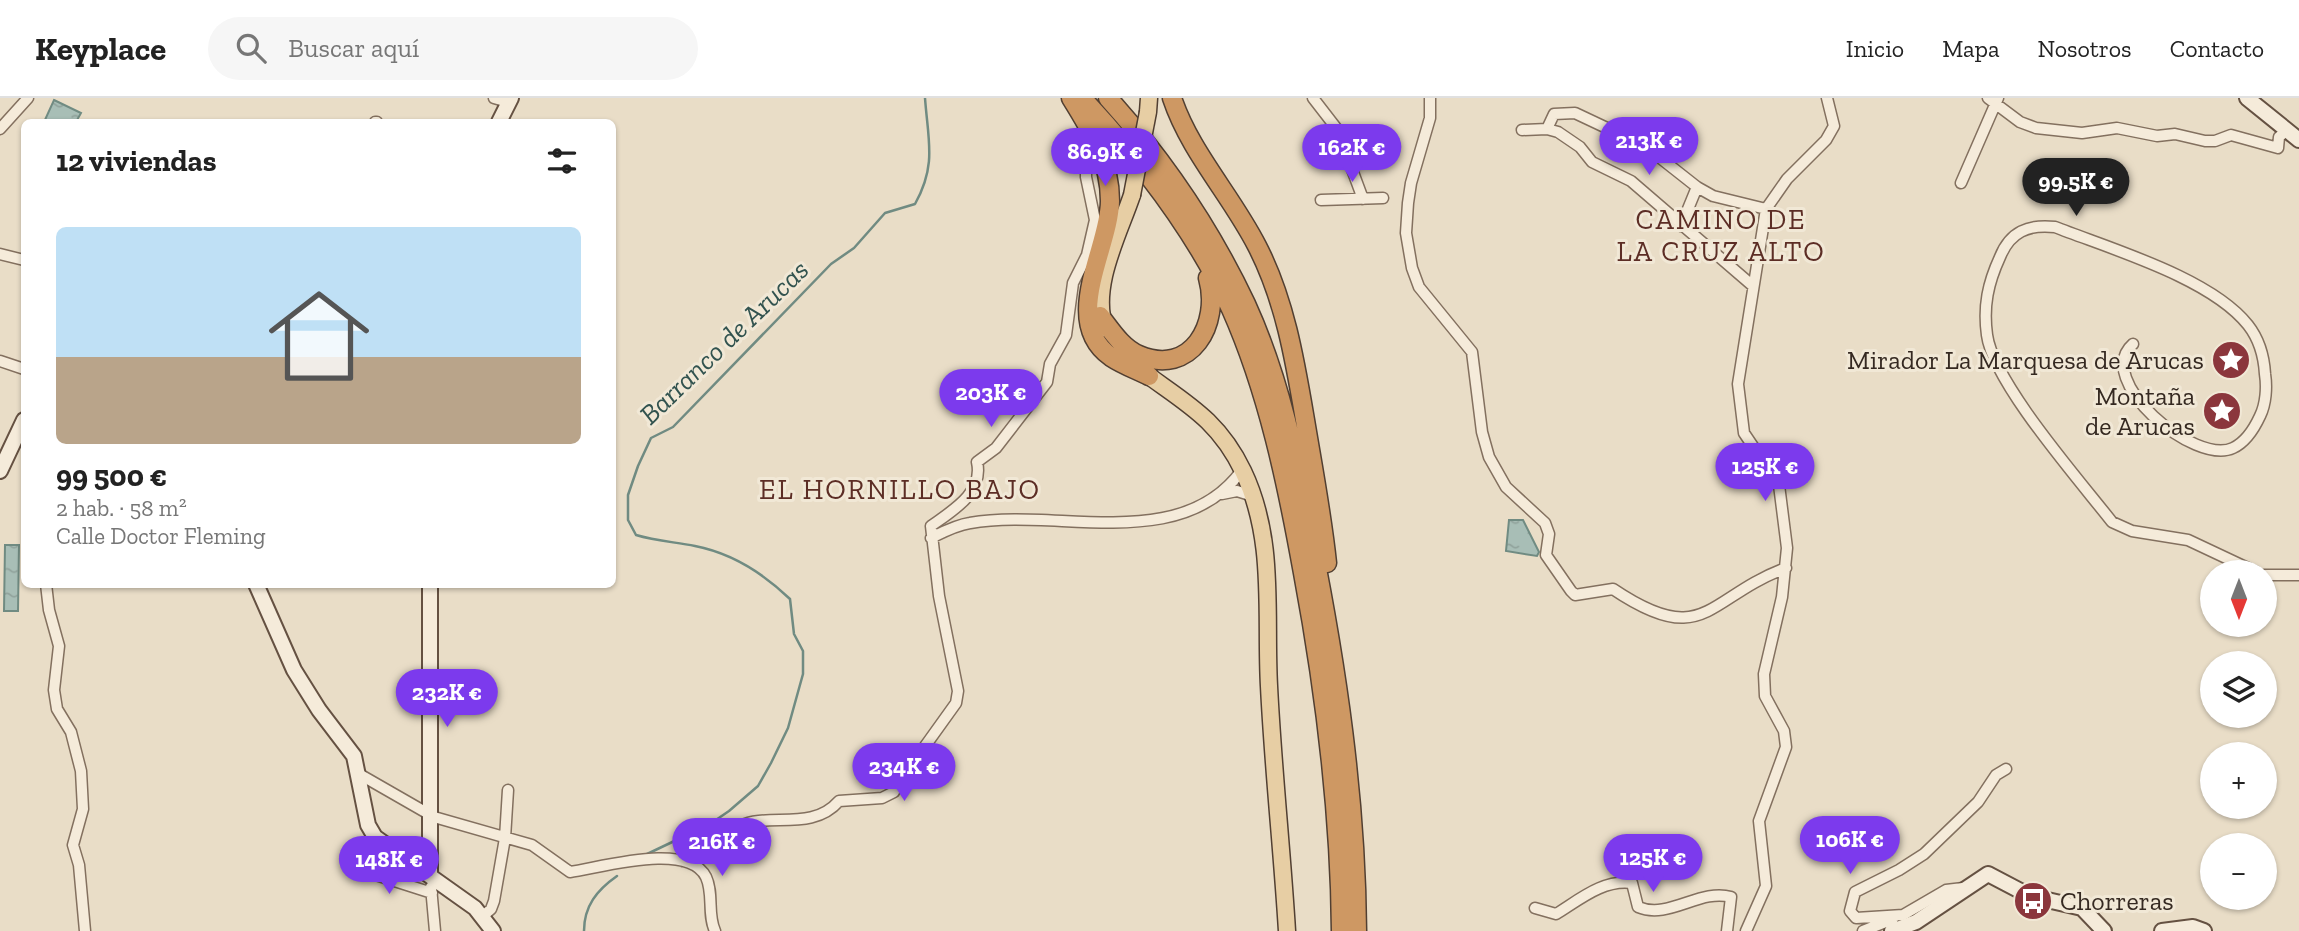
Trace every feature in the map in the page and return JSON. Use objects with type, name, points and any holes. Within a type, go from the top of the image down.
[{"type":"highway","points":[[1071,98],[1096,139],[1105,163],[1110,200],[1109,219],[1089,292],[1090,324],[1103,349],[1149,376]]},
{"type":"highway","points":[[1082,98],[1121,140],[1171,204],[1230,309],[1269,413],[1291,506],[1324,708],[1336,824],[1340,931]]},
{"type":"highway","points":[[1108,98],[1132,125],[1203,225],[1245,304],[1273,370],[1299,476],[1336,664]]},
{"type":"highway","points":[[1171,98],[1184,127],[1257,246],[1291,338],[1322,520],[1352,821],[1357,931]]},
{"type":"highway","points":[[1100,316],[1116,337],[1139,355],[1165,359],[1189,350],[1206,331],[1213,305],[1201,255]]},
{"type":"main road","points":[[1148,105],[1132,195],[1104,276],[1100,316],[1109,340],[1149,376],[1206,416],[1242,470],[1254,496],[1264,537],[1269,577],[1268,681],[1287,931]]},
{"type":"street","points":[[0,129],[27,98]]},
{"type":"street","points":[[1179,98],[1184,127]]},
{"type":"street","points":[[1313,98],[1337,129],[1363,199]]},
{"type":"street","points":[[1430,98],[1430,118],[1411,183],[1408,203],[1406,233],[1412,268],[1419,287],[1472,352],[1482,432],[1489,457],[1506,486],[1545,523],[1549,534],[1546,555],[1575,595],[1614,589],[1632,602],[1674,619],[1690,618],[1715,609],[1786,568]]},
{"type":"street","points":[[1746,931],[1766,886],[1759,821],[1786,747],[1784,731],[1765,696],[1765,674],[1786,568],[1779,485],[1744,433],[1738,384],[1766,209],[1787,179],[1830,133],[1834,116],[1828,98]]},
{"type":"street","points":[[2247,98],[2299,140]]},
{"type":"street","points":[[500,119],[504,99]]},
{"type":"street","points":[[1961,183],[1993,100],[2020,122],[2036,128],[2082,133],[2117,128],[2157,136],[2175,134],[2205,141],[2215,141],[2231,135],[2278,148],[2279,137],[2287,130]]},
{"type":"street","points":[[1546,128],[1554,114],[1575,113],[1646,146],[1697,187],[1713,195],[1766,209]]},
{"type":"street","points":[[1522,130],[1546,128],[1580,147],[1592,162],[1631,181],[1753,286]]},
{"type":"street","points":[[359,774],[428,813],[532,845],[570,872],[635,860],[683,860],[695,856],[741,825],[816,817],[830,811],[839,801],[882,798],[894,792],[902,772],[913,763],[956,703],[958,691],[939,596],[930,526],[956,509],[976,485],[980,474],[977,462],[996,448],[1047,383],[1050,364],[1066,335],[1073,283],[1087,255],[1095,220],[1086,177],[1086,155]]},
{"type":"street","points":[[1681,226],[1697,187]]},
{"type":"street","points":[[1321,200],[1383,198]]},
{"type":"street","points":[[2133,344],[2125,352],[2122,366],[2127,383],[2155,420],[2179,436],[2211,449],[2231,450],[2246,439],[2261,414],[2266,386],[2263,354],[2249,326],[2225,302],[2169,271],[2055,227],[2037,225],[2021,230],[2006,242],[1988,284],[1987,338],[2000,373],[2112,522],[2132,531],[2188,540],[2230,560]]},
{"type":"street","points":[[0,254],[21,259]]},
{"type":"street","points":[[0,361],[21,368]]},
{"type":"street","points":[[0,471],[21,426]]},
{"type":"street","points":[[1221,494],[1242,470]]},
{"type":"street","points":[[931,538],[969,523],[992,520],[1122,523],[1163,517],[1221,494],[1237,491],[1254,496]]},
{"type":"street","points":[[2277,575],[2299,575]]},
{"type":"street","points":[[46,588],[49,610],[59,646],[54,690],[57,709],[71,732],[81,771],[83,810],[73,845],[79,865],[85,931]]},
{"type":"street","points":[[258,588],[294,670],[319,710],[354,756],[368,825],[375,837],[483,916],[493,931]]},
{"type":"street","points":[[430,588],[428,851],[435,931]]},
{"type":"street","points":[[1903,915],[1856,918],[1850,911],[1850,902],[1855,891],[1864,885],[1899,870],[1924,854],[1978,802],[1996,775],[2006,769]]},
{"type":"street","points":[[483,916],[494,901],[505,838],[508,790]]},
{"type":"street","points":[[412,863],[423,859],[428,851]]},
{"type":"street","points":[[683,860],[699,868],[705,877],[715,931]]},
{"type":"street","points":[[354,868],[432,894]]},
{"type":"street","points":[[1892,931],[1916,922],[1988,874],[2030,896],[2082,908],[2104,931]]},
{"type":"street","points":[[1535,908],[1556,914],[1578,899],[1619,881],[1632,883],[1638,907],[1647,911],[1674,907],[1702,897],[1731,897],[1727,931]]},
{"type":"street","points":[[1863,931],[1903,915],[1946,890],[1965,887]]},
{"type":"street","points":[[2162,931],[2193,927],[2204,931]]},
{"type":"water","points":[[54,100],[81,113],[78,119],[45,119]]},
{"type":"water","points":[[1509,520],[1523,520],[1539,552],[1537,556],[1506,551]]},
{"type":"water","points":[[5,545],[19,545],[18,611],[4,611]]},
{"type":"waterway","name":"Barranco de Arucas","points":[[645,855],[710,824],[758,786],[788,728],[803,674],[803,651],[794,634],[790,599],[758,573],[734,559],[708,549],[636,535],[628,520],[628,495],[638,466],[651,438],[673,427],[831,264],[854,248],[885,213],[915,204],[929,164],[925,98]]},
{"type":"waterway","name":"Barranco de Arucas","points":[[584,931],[586,914],[593,899],[617,876]]},
{"type":"place","name":"Mirador La Marquesa de Arucas","points":[[2231,360]]},
{"type":"place","name":"Montaña de Arucas","points":[[2222,411]]},
{"type":"place","name":"Chorreras","points":[[2033,901]]},
{"type":"district","name":"CAMINO DE LA CRUZ ALTO","points":[[1721,235]]},
{"type":"district","name":"EL HORNILLO BAJO","points":[[900,489]]}]
